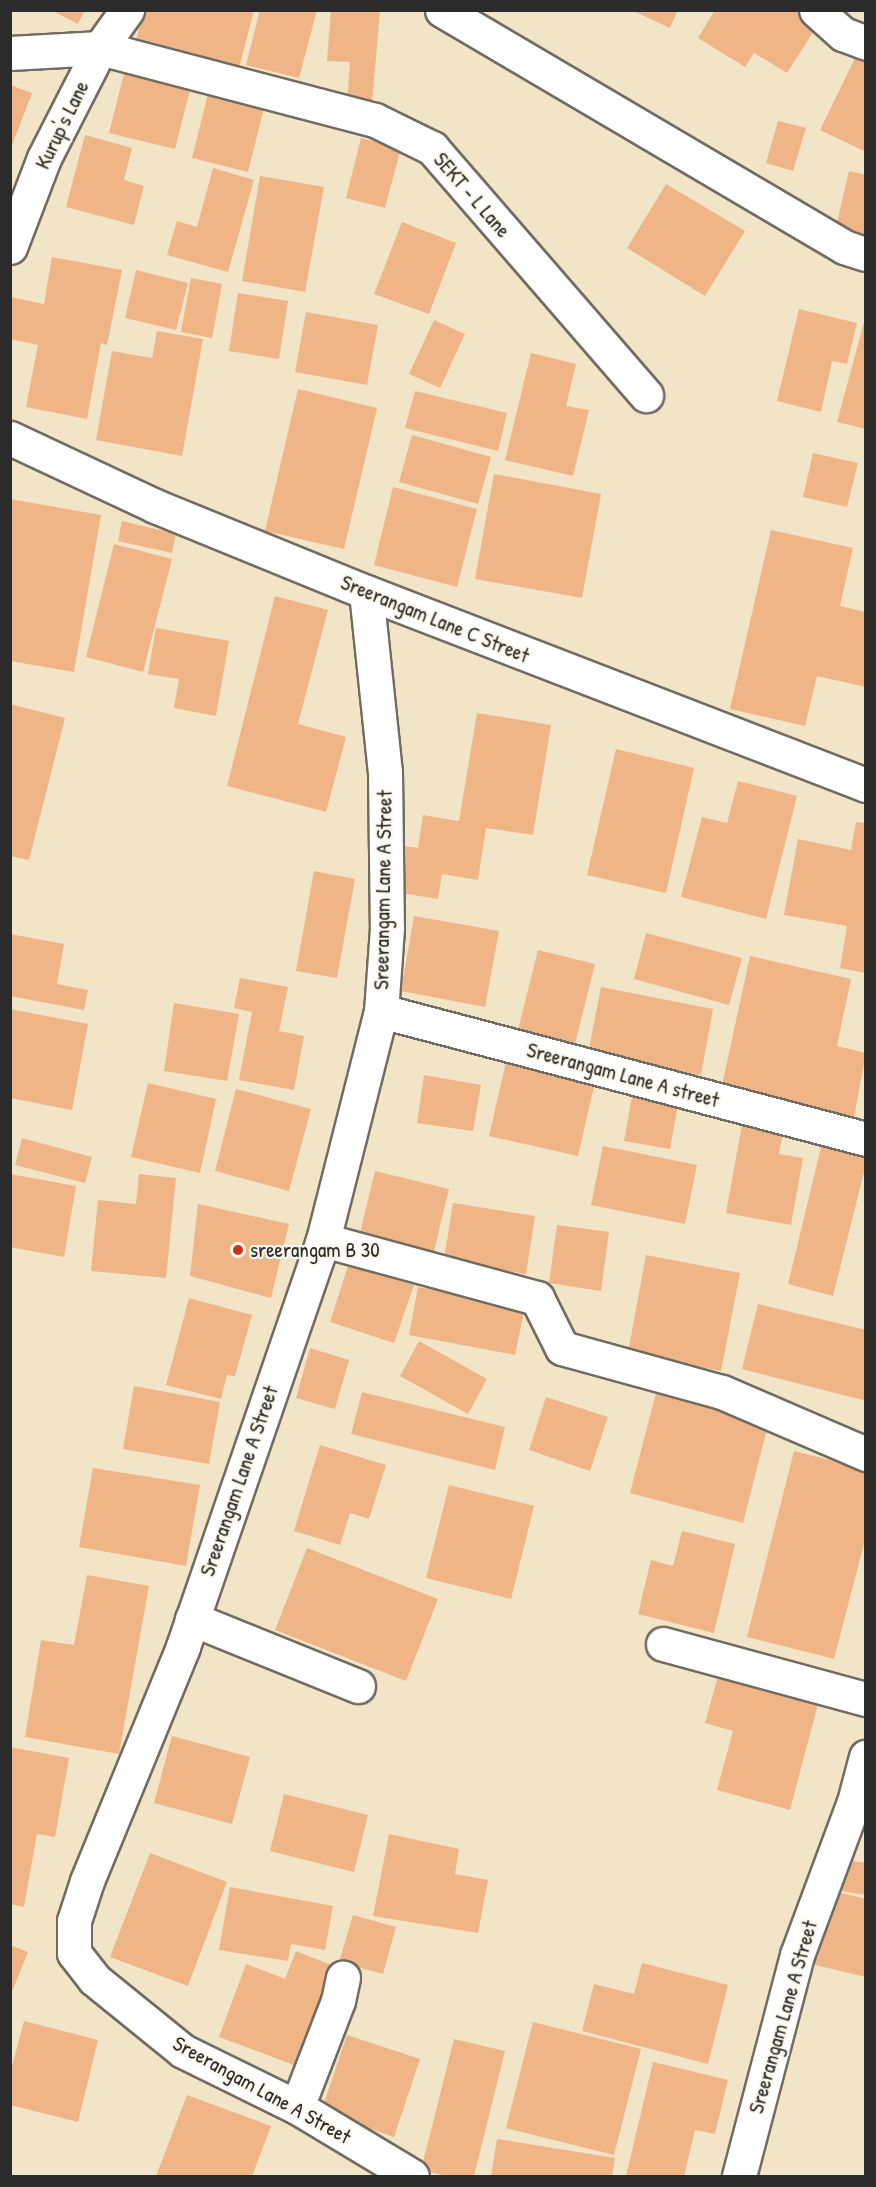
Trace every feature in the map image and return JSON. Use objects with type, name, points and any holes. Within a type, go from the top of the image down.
[{"type":"street","name":"Kurup's Lane","points":[[10,247],[44,158],[100,48],[127,10]]},
{"type":"street","points":[[442,10],[843,247],[866,254]]},
{"type":"street","points":[[816,10],[843,34],[866,43]]},
{"type":"street","name":"SEKT - L Lane","points":[[10,52],[100,48],[375,120],[432,148],[646,395]]},
{"type":"street","name":"Sreerangam Lane C Street","points":[[10,438],[155,506],[366,592],[866,785]]},
{"type":"street","name":"Sreerangam Lane A Street","points":[[366,592],[385,772],[387,928],[381,1011],[323,1240],[192,1619],[87,1881],[74,1921],[74,1953],[94,1979],[183,2051],[297,2107],[412,2176]]},
{"type":"street","name":"Sreerangam Lane A street","points":[[381,1011],[866,1140]]},
{"type":"street","points":[[323,1240],[537,1298],[562,1348],[722,1392],[866,1454]]},
{"type":"street","points":[[192,1619],[358,1686]]},
{"type":"street","points":[[663,1644],[866,1699]]},
{"type":"street","name":"Sreerangam Lane A Street","points":[[739,2176],[797,1955],[854,1802],[866,1757]]},
{"type":"street","points":[[297,2107],[338,2001],[343,1978]]},
{"type":"building","points":[[51,10],[85,10],[78,24]]},
{"type":"building","points":[[144,10],[254,10],[237,76],[134,48]]},
{"type":"building","points":[[260,10],[317,10],[299,78],[246,65]]},
{"type":"building","points":[[331,10],[380,10],[372,104],[347,102],[350,62],[327,61]]},
{"type":"building","points":[[631,10],[678,10],[670,28]]},
{"type":"building","points":[[715,10],[799,10],[819,23],[787,73],[754,53],[745,67],[698,38]]},
{"type":"building","points":[[859,50],[866,53],[866,152],[820,130]]},
{"type":"building","points":[[126,66],[192,82],[175,149],[109,133]]},
{"type":"building","points":[[211,82],[267,96],[248,172],[192,158]]},
{"type":"building","points":[[10,85],[32,93],[11,148],[10,148]]},
{"type":"building","points":[[778,121],[806,128],[793,171],[766,163]]},
{"type":"building","points":[[85,135],[132,148],[124,180],[144,186],[134,225],[66,207]]},
{"type":"building","points":[[361,138],[401,148],[385,208],[346,198]]},
{"type":"building","points":[[213,168],[254,180],[228,272],[167,255],[177,221],[197,227]]},
{"type":"building","points":[[849,171],[866,175],[866,234],[836,227]]},
{"type":"building","points":[[260,176],[324,187],[305,292],[242,281]]},
{"type":"building","points":[[666,184],[745,231],[705,296],[627,248]]},
{"type":"building","points":[[402,222],[456,243],[429,314],[374,294]]},
{"type":"building","points":[[52,257],[122,270],[107,345],[101,343],[87,419],[26,407],[38,345],[10,339],[10,297],[44,304]]},
{"type":"building","points":[[136,270],[188,283],[176,330],[125,318]]},
{"type":"building","points":[[191,278],[222,284],[212,338],[181,332]]},
{"type":"building","points":[[238,293],[288,301],[279,359],[229,351]]},
{"type":"building","points":[[799,309],[857,323],[847,364],[832,361],[821,412],[777,401]]},
{"type":"building","points":[[306,312],[378,325],[367,385],[295,372]]},
{"type":"building","points":[[866,315],[866,429],[837,422]]},
{"type":"building","points":[[434,320],[465,334],[440,388],[409,374]]},
{"type":"building","points":[[157,331],[203,339],[182,456],[96,440],[112,351],[152,358]]},
{"type":"building","points":[[531,353],[576,364],[566,406],[589,410],[573,476],[505,460]]},
{"type":"building","points":[[298,389],[377,408],[344,549],[265,531]]},
{"type":"building","points":[[415,391],[507,413],[498,451],[405,428]]},
{"type":"building","points":[[412,435],[491,457],[478,504],[399,482]]},
{"type":"building","points":[[813,453],[858,463],[847,507],[803,497]]},
{"type":"building","points":[[494,474],[601,494],[582,598],[475,579]]},
{"type":"building","points":[[393,487],[477,509],[457,587],[374,565]]},
{"type":"building","points":[[10,499],[101,515],[74,672],[10,661]]},
{"type":"building","points":[[122,521],[176,534],[172,553],[118,541]]},
{"type":"building","points":[[771,530],[853,548],[840,606],[866,612],[866,687],[817,676],[805,726],[730,709]]},
{"type":"building","points":[[114,544],[172,559],[143,672],[86,657]]},
{"type":"building","points":[[275,596],[328,610],[298,724],[346,737],[326,812],[227,786]]},
{"type":"building","points":[[156,628],[229,641],[216,716],[174,708],[179,679],[148,674]]},
{"type":"building","points":[[10,704],[65,718],[29,860],[10,856]]},
{"type":"building","points":[[477,713],[551,725],[533,835],[486,828],[478,880],[442,874],[438,899],[388,891],[395,845],[418,848],[423,815],[459,821]]},
{"type":"building","points":[[616,749],[694,768],[666,893],[587,875]]},
{"type":"building","points":[[738,781],[797,796],[766,919],[681,897],[702,817],[727,823]]},
{"type":"building","points":[[856,822],[866,823],[866,973],[840,968],[847,926],[784,915],[798,839],[851,850]]},
{"type":"building","points":[[314,871],[355,879],[337,978],[296,971]]},
{"type":"building","points":[[414,916],[499,931],[485,1007],[401,991]]},
{"type":"building","points":[[646,933],[742,958],[729,1005],[634,979]]},
{"type":"building","points":[[10,934],[64,944],[57,984],[88,990],[84,1010],[10,996]]},
{"type":"building","points":[[538,950],[595,964],[573,1052],[516,1038]]},
{"type":"building","points":[[750,956],[851,979],[837,1046],[866,1053],[853,1123],[721,1090]]},
{"type":"building","points":[[240,978],[288,987],[279,1031],[304,1036],[294,1090],[239,1080],[252,1012],[234,1008]]},
{"type":"building","points":[[601,987],[713,1009],[701,1075],[588,1054]]},
{"type":"building","points":[[174,1003],[239,1014],[227,1081],[164,1071]]},
{"type":"building","points":[[10,1009],[88,1024],[72,1110],[10,1098]]},
{"type":"building","points":[[506,1062],[595,1082],[578,1156],[489,1136]]},
{"type":"building","points":[[424,1075],[481,1085],[473,1131],[417,1123]]},
{"type":"building","points":[[148,1083],[216,1099],[200,1173],[131,1157]]},
{"type":"building","points":[[236,1089],[311,1109],[289,1191],[215,1171]]},
{"type":"building","points":[[632,1096],[678,1104],[670,1149],[624,1141]]},
{"type":"building","points":[[743,1119],[784,1127],[779,1154],[803,1158],[791,1225],[726,1213]]},
{"type":"building","points":[[22,1138],[92,1157],[85,1183],[15,1165]]},
{"type":"building","points":[[823,1139],[866,1149],[866,1164],[833,1296],[788,1284]]},
{"type":"building","points":[[603,1146],[697,1165],[685,1224],[591,1205]]},
{"type":"building","points":[[375,1171],[449,1189],[432,1259],[358,1241]]},
{"type":"building","points":[[10,1174],[76,1186],[64,1257],[10,1247]]},
{"type":"building","points":[[139,1174],[176,1178],[166,1278],[91,1271],[98,1200],[136,1204]]},
{"type":"building","points":[[453,1203],[535,1216],[526,1274],[444,1260]]},
{"type":"building","name":"sreerangam B 30","points":[[198,1204],[289,1224],[271,1298],[190,1276]]},
{"type":"building","points":[[557,1225],[609,1232],[601,1291],[549,1283]]},
{"type":"building","points":[[646,1255],[740,1273],[721,1371],[628,1353]]},
{"type":"building","points":[[349,1263],[414,1285],[394,1343],[330,1322]]},
{"type":"building","points":[[418,1287],[525,1307],[515,1355],[409,1335]]},
{"type":"building","points":[[189,1298],[252,1315],[235,1376],[227,1375],[221,1399],[166,1385]]},
{"type":"building","points":[[758,1304],[866,1330],[866,1401],[742,1369]]},
{"type":"building","points":[[419,1341],[487,1379],[468,1414],[400,1376]]},
{"type":"building","points":[[310,1348],[349,1360],[335,1409],[296,1398]]},
{"type":"building","points":[[134,1386],[220,1402],[209,1464],[123,1449]]},
{"type":"building","points":[[362,1392],[505,1427],[495,1470],[351,1434]]},
{"type":"building","points":[[656,1393],[768,1425],[743,1523],[630,1493]]},
{"type":"building","points":[[546,1397],[608,1417],[590,1471],[529,1450]]},
{"type":"building","points":[[320,1445],[386,1465],[369,1519],[350,1513],[340,1545],[294,1531]]},
{"type":"building","points":[[794,1451],[866,1469],[866,1536],[834,1659],[747,1637]]},
{"type":"building","points":[[93,1468],[200,1485],[186,1566],[79,1547]]},
{"type":"building","points":[[449,1485],[534,1506],[511,1599],[426,1578]]},
{"type":"building","points":[[682,1531],[735,1544],[714,1633],[638,1614],[651,1560],[673,1566]]},
{"type":"building","points":[[307,1548],[438,1599],[406,1681],[275,1630]]},
{"type":"building","points":[[87,1575],[149,1586],[119,1754],[25,1737],[41,1640],[74,1645]]},
{"type":"building","points":[[718,1676],[818,1704],[790,1810],[717,1790],[733,1731],[705,1723]]},
{"type":"building","points":[[172,1736],[250,1757],[232,1824],[154,1803]]},
{"type":"building","points":[[10,1747],[69,1758],[55,1837],[37,1834],[24,1907],[10,1904]]},
{"type":"building","points":[[284,1794],[368,1815],[354,1872],[270,1851]]},
{"type":"building","points":[[389,1834],[459,1849],[455,1874],[488,1880],[478,1933],[373,1916]]},
{"type":"building","points":[[150,1853],[227,1882],[188,1986],[110,1957]]},
{"type":"building","points":[[840,1859],[866,1863],[866,1895],[835,1890]]},
{"type":"building","points":[[230,1887],[333,1906],[325,1950],[291,1944],[288,1961],[219,1950]]},
{"type":"building","points":[[828,1890],[866,1899],[866,1977],[811,1964]]},
{"type":"building","points":[[353,1915],[396,1927],[383,1974],[339,1962]]},
{"type":"building","points":[[10,1945],[28,1952],[11,1994],[10,1994]]},
{"type":"building","points":[[296,1951],[339,1968],[302,2068],[219,2037],[246,1964],[285,1979]]},
{"type":"building","points":[[642,1963],[728,1985],[708,2064],[582,2031],[594,1984],[634,1994]]},
{"type":"building","points":[[24,2021],[98,2040],[78,2122],[10,2105],[10,2074]]},
{"type":"building","points":[[533,2022],[641,2049],[614,2155],[506,2128]]},
{"type":"building","points":[[347,2035],[420,2059],[394,2137],[321,2112]]},
{"type":"building","points":[[454,2039],[505,2051],[474,2176],[446,2176],[421,2170]]},
{"type":"building","points":[[653,2062],[728,2080],[715,2134],[695,2130],[684,2176],[626,2176]]},
{"type":"building","points":[[187,2095],[271,2126],[252,2176],[156,2176]]},
{"type":"building","points":[[497,2139],[615,2158],[612,2176],[491,2176]]},
{"type":"place","name":"sreerangam B 30","points":[[238,1250]]}]
